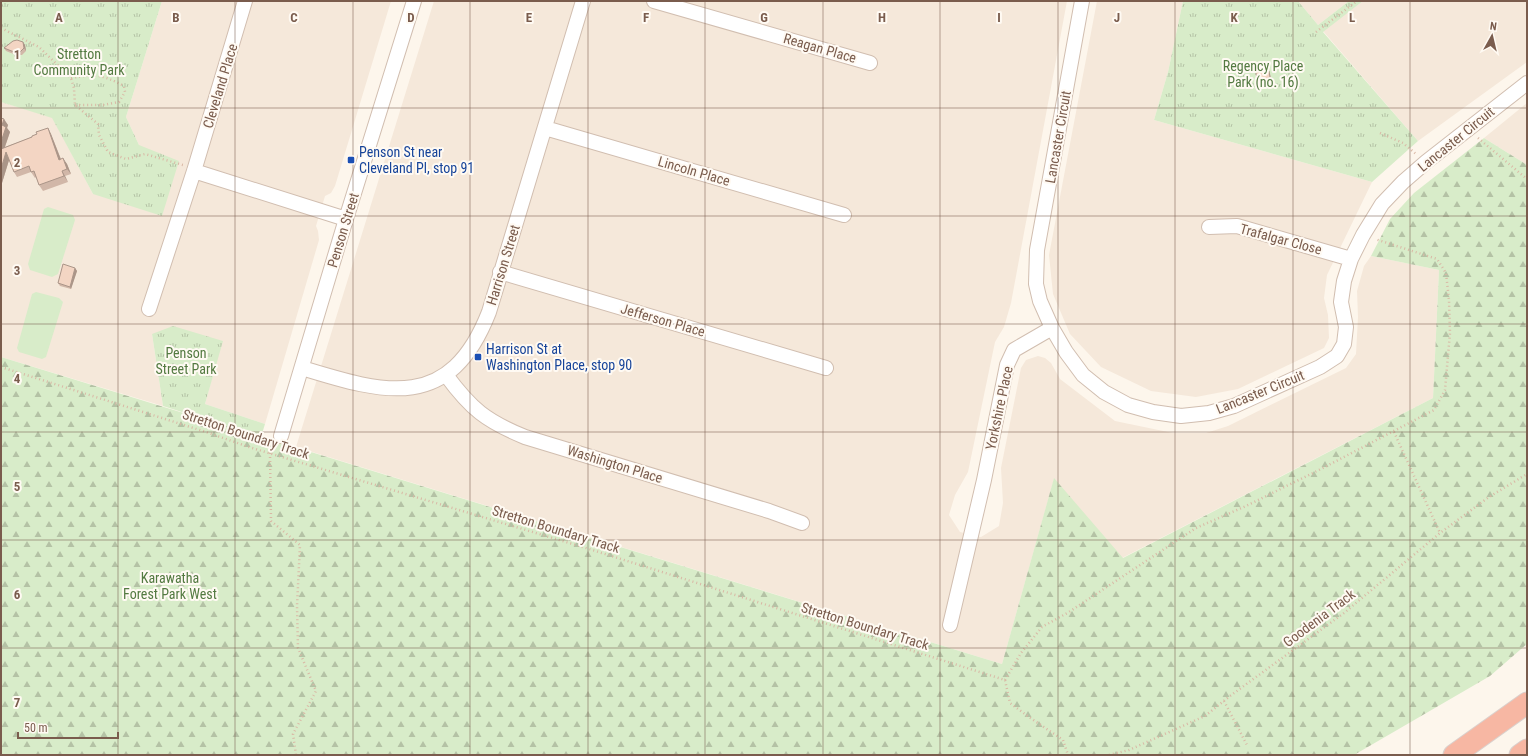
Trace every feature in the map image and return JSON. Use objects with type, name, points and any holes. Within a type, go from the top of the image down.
[{"type":"highway","points":[[1454,755],[1527,703]]},
{"type":"highway","points":[[1520,755],[1527,750]]},
{"type":"street","name":"Cleveland Place","points":[[149,310],[194,171],[245,1]]},
{"type":"street","name":"Penson Street","points":[[281,436],[346,219],[414,1]]},
{"type":"street","name":"Harrison Street","points":[[302,368],[380,388],[404,388],[425,385],[446,375],[464,358],[478,338],[489,312],[583,1]]},
{"type":"street","name":"Reagan Place","points":[[654,1],[870,63]]},
{"type":"street","name":"Lancaster Circuit","points":[[1082,1],[1037,250],[1036,284],[1040,301],[1052,328],[1066,352],[1083,375],[1104,392],[1128,405],[1153,412],[1181,416],[1209,413],[1234,406],[1320,368],[1337,356],[1344,344],[1346,327],[1341,302],[1344,281],[1363,235],[1382,204],[1403,182],[1426,162],[1527,82]]},
{"type":"street","name":"Lincoln Place","points":[[544,128],[844,215]]},
{"type":"street","points":[[194,171],[346,219]]},
{"type":"street","name":"Trafalgar Close","points":[[1209,227],[1237,226],[1352,259]]},
{"type":"street","name":"Jefferson Place","points":[[500,272],[826,368]]},
{"type":"street","name":"Yorkshire Place","points":[[950,625],[984,480],[1007,364],[1014,350],[1052,328]]},
{"type":"street","name":"Washington Place","points":[[446,375],[474,408],[491,421],[519,435],[770,511],[802,523]]},
{"type":"path","points":[[1316,32],[1357,1]]},
{"type":"path","points":[[1,28],[39,47],[71,78],[74,88],[75,105],[98,124],[99,135],[108,152],[126,159],[145,154],[185,166],[194,171]]},
{"type":"path","points":[[71,78],[94,75],[110,78],[124,86],[125,92],[118,102],[103,105],[75,105]]},
{"type":"path","points":[[1467,129],[1527,179]]},
{"type":"path","points":[[1380,133],[1403,143],[1426,162]]},
{"type":"path","points":[[1068,755],[1063,740],[1010,703],[1005,680],[1021,653],[1042,627],[1069,612],[1196,528],[1246,506],[1394,432],[1434,410],[1445,390],[1450,333],[1446,273],[1437,259],[1363,235]]},
{"type":"path","name":"Stretton Boundary Track","points":[[1,368],[270,453],[586,548],[1005,680]]},
{"type":"path","points":[[1394,432],[1440,533]]},
{"type":"path","points":[[270,453],[271,521],[300,545],[297,606],[298,648],[316,691],[293,734],[296,755]]},
{"type":"path","name":"Goodenia Track","points":[[1109,755],[1129,750],[1205,716],[1344,613],[1440,533],[1489,497],[1527,474]]},
{"type":"path","points":[[1224,701],[1248,747]]},
{"type":"shaded area","points":[[162,1],[391,1],[335,186],[331,193],[325,196],[316,226],[319,240],[265,424],[205,404],[222,341],[152,334],[163,406],[1,357],[1,102],[52,117],[93,194],[139,145],[126,117]]},
{"type":"shaded area","points":[[434,1],[1067,1],[1011,303],[1004,327],[995,342],[968,472],[955,495],[949,515],[960,532],[981,537],[999,526],[1003,503],[1001,468],[1021,368],[1026,360],[1038,356],[1045,358],[1051,363],[1060,379],[1115,421],[1173,433],[1206,433],[1228,426],[1346,368],[1356,354],[1358,317],[1357,291],[1364,266],[1371,256],[1439,270],[1433,398],[1122,558],[1054,479],[1002,664],[296,447]]},
{"type":"shaded area","points":[[1097,1],[1183,1],[1168,72],[1154,120],[1372,182],[1327,275],[1324,298],[1328,315],[1329,338],[1324,348],[1238,389],[1196,397],[1151,391],[1101,367],[1070,334],[1053,294],[1049,255]]},
{"type":"shaded area","points":[[1298,1],[1349,1],[1318,25]]},
{"type":"shaded area","points":[[1363,1],[1527,1],[1527,62],[1418,141],[1323,31]]},
{"type":"shaded area","points":[[1527,103],[1527,165],[1484,138]]},
{"type":"green space","name":"Stretton Community Park","points":[[1,1],[162,1],[126,117],[139,145],[179,161],[162,216],[93,194],[52,118],[1,102]]},
{"type":"green space","name":"Regency Place Park (no. 16)","points":[[1183,1],[1298,1],[1318,25],[1349,1],[1363,1],[1323,32],[1418,141],[1372,182],[1154,120],[1168,72]]},
{"type":"green space","name":"Karawatha Forest Park West","points":[[1484,138],[1527,165],[1527,644],[1490,676],[1354,755],[1,755],[1,357],[1002,664],[1054,478],[1123,558],[1433,398],[1439,270],[1371,256],[1390,219],[1414,193]]},
{"type":"green space","points":[[48,207],[73,215],[75,220],[58,274],[52,277],[30,270],[28,264],[44,209]]},
{"type":"green space","points":[[36,292],[59,298],[63,302],[46,357],[42,359],[19,352],[17,348],[32,294]]},
{"type":"green space","name":"Penson Street Park","points":[[173,326],[223,341],[205,404],[265,424],[261,437],[163,406],[152,334]]},
{"type":"building","points":[[17,40],[23,42],[24,48],[20,52],[14,52],[4,48],[13,41]]},
{"type":"building","points":[[1260,66],[1265,67],[1269,71],[1270,77],[1265,81],[1256,75],[1256,69]]},
{"type":"building","points":[[1,118],[4,119],[2,125],[6,127],[1,142]]},
{"type":"building","points":[[48,128],[59,160],[63,158],[67,169],[62,171],[64,176],[39,185],[34,171],[31,172],[29,166],[14,172],[6,152],[1,169],[1,149],[32,137],[37,134],[36,132]]},
{"type":"building","points":[[63,264],[75,268],[70,287],[58,283]]},
{"type":"place","name":"Penson St near Cleveland Pl, stop 91","points":[[351,160]]},
{"type":"place","name":"Harrison St at Washington Place, stop 90","points":[[478,357]]}]
